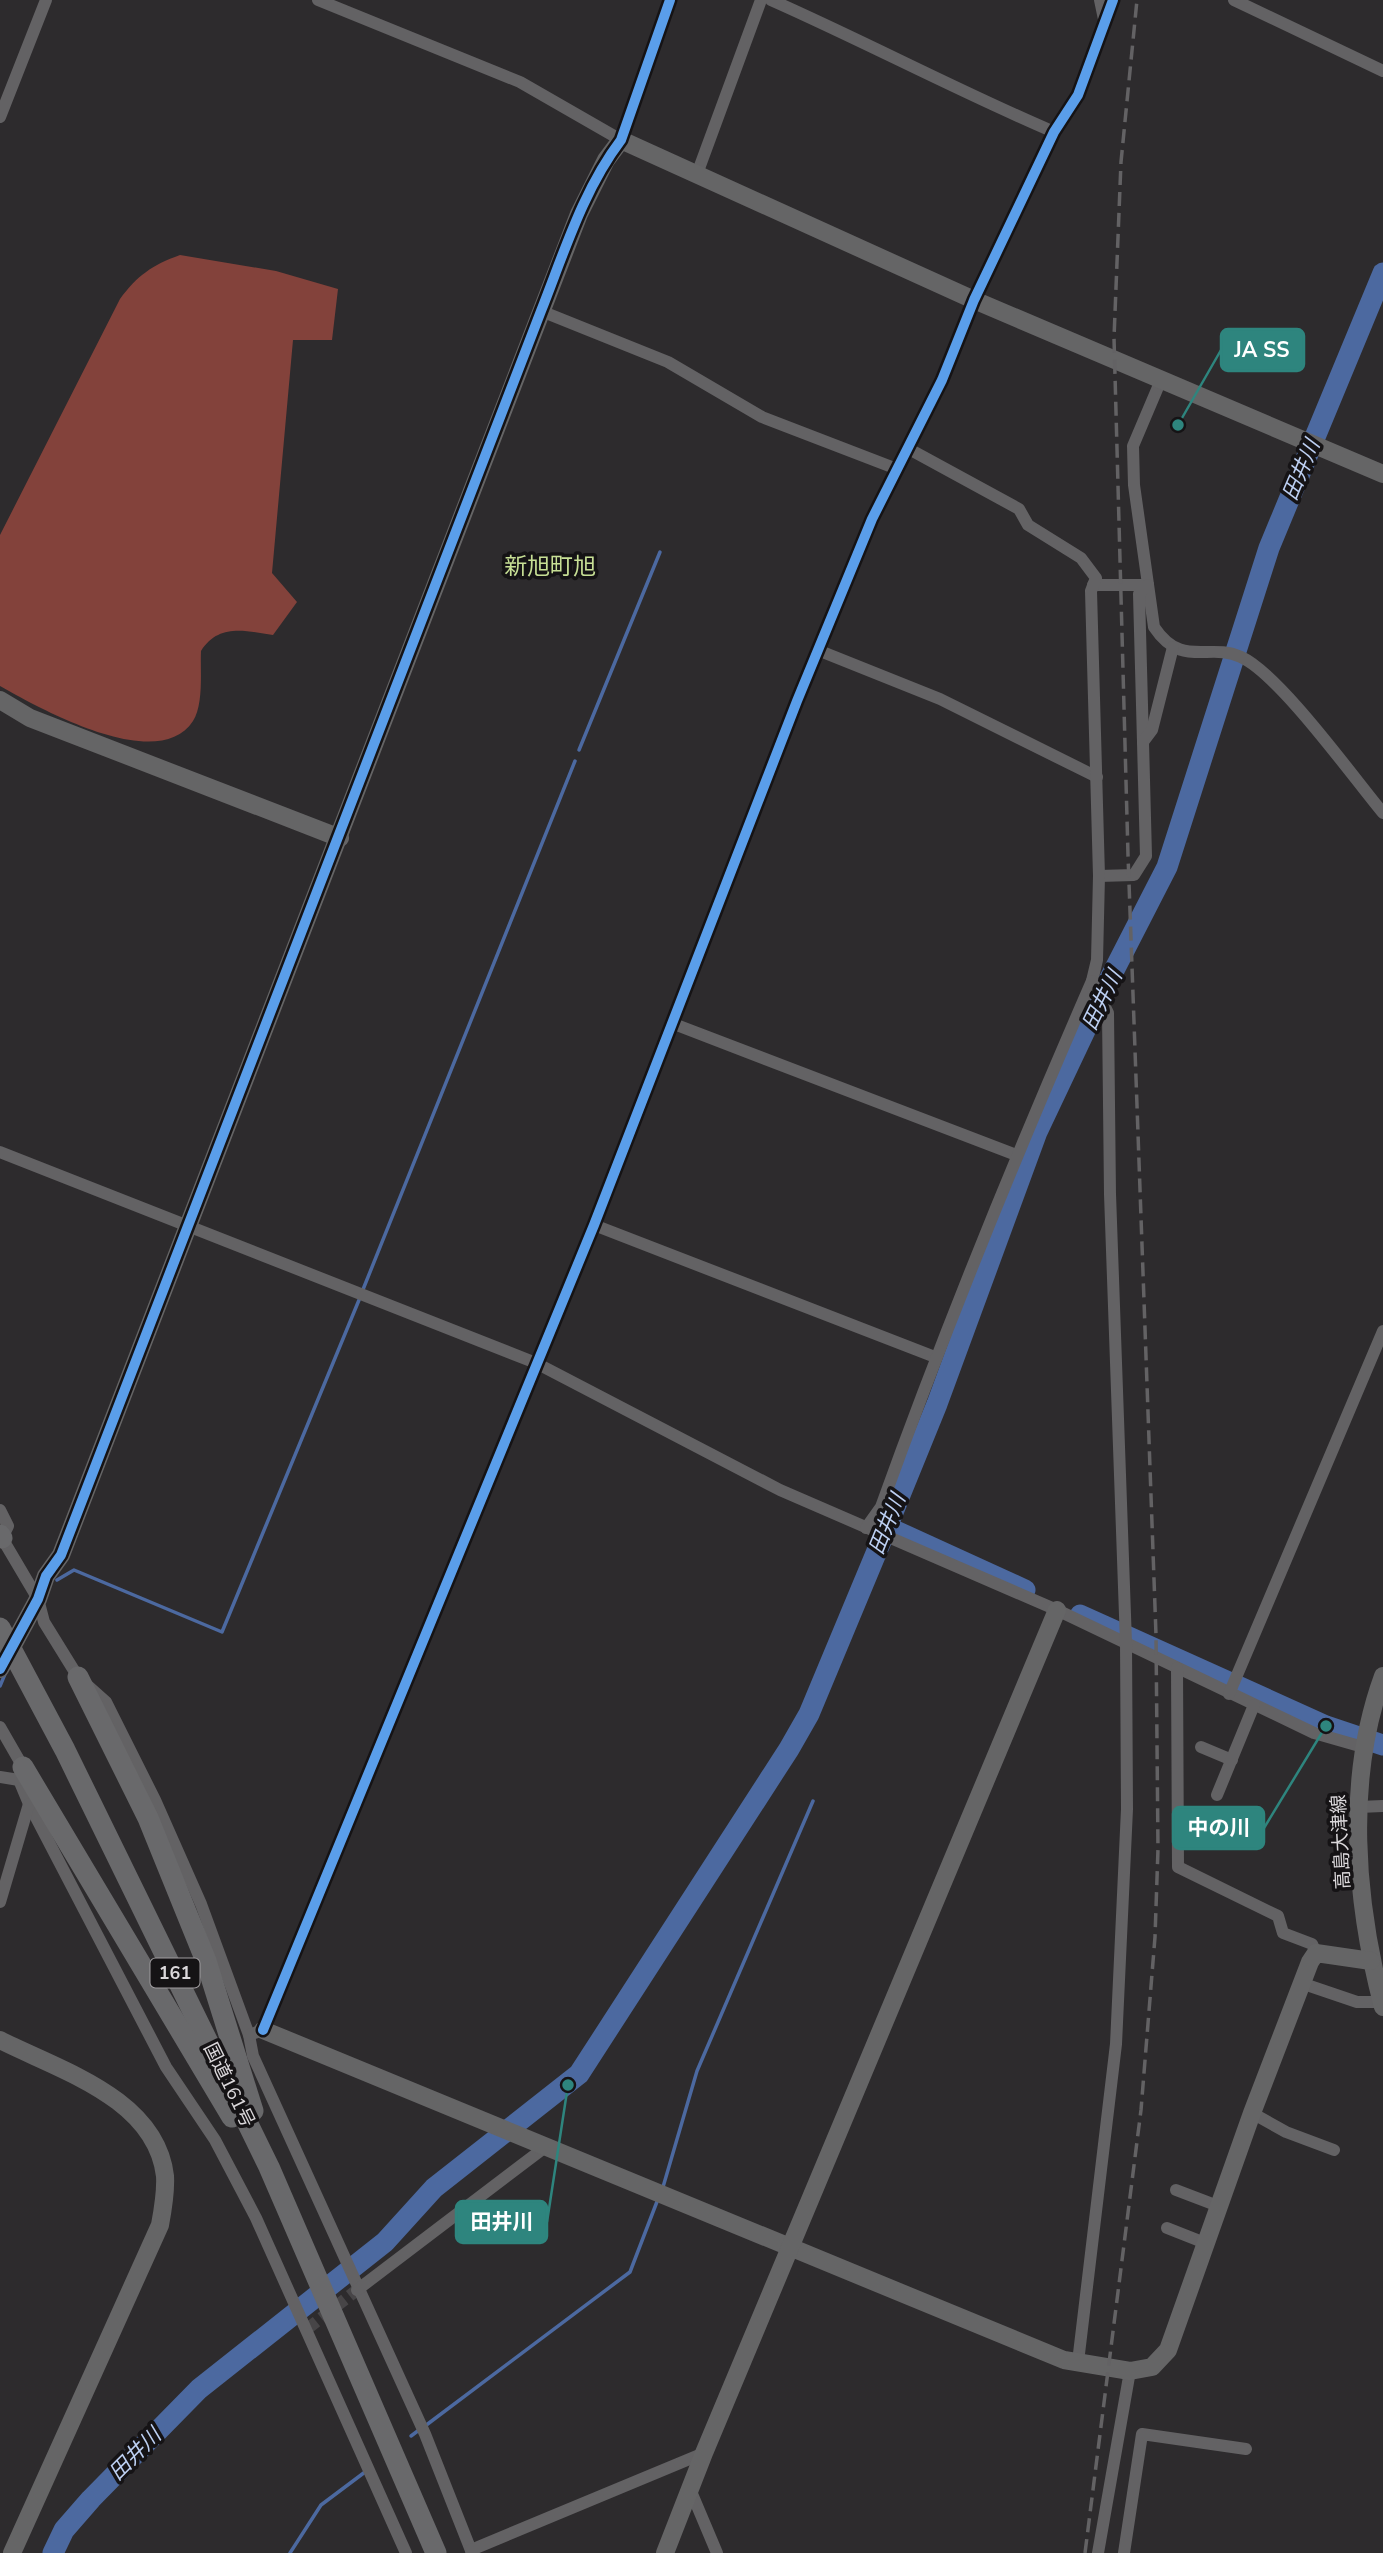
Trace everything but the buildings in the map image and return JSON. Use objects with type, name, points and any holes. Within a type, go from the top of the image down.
[{"type":"highway","name":"国道161号","points":[[4,1635],[269,2167],[436,2553]]},
{"type":"highway","points":[[78,1677],[148,1818],[206,1961],[269,2167]]},
{"type":"highway","points":[[21,1774],[205,2075],[269,2167]]},
{"type":"street","points":[[0,117],[46,0]]},
{"type":"street","points":[[318,0],[520,82],[621,140],[974,300],[1383,474]]},
{"type":"street","points":[[0,1669],[38,1599],[46,1576],[61,1555],[340,838],[541,311],[579,215],[606,160],[621,140],[670,0]]},
{"type":"street","points":[[697,174],[761,0]]},
{"type":"street","points":[[771,0],[865,41],[1054,132]]},
{"type":"street","points":[[1100,0],[1105,24]]},
{"type":"street","points":[[704,2453],[472,2552],[422,2428],[252,2059],[256,2033],[594,1225],[797,701],[820,651],[872,519],[942,380],[974,300],[1054,132],[1078,95],[1113,0]]},
{"type":"street","points":[[1234,0],[1383,71]]},
{"type":"street","points":[[541,311],[668,362],[762,417],[897,469]]},
{"type":"street","points":[[1161,380],[1133,446],[1134,485],[1154,627],[1162,640],[1173,647],[1239,656],[1266,676],[1292,703],[1383,813]]},
{"type":"street","points":[[866,1528],[881,1507],[935,1357],[1016,1154],[1093,984],[1097,960],[1100,876],[1093,585],[1096,578],[1082,558],[1028,525],[1019,509],[909,449]]},
{"type":"street","points":[[1093,585],[1148,586]]},
{"type":"street","points":[[1100,876],[1134,875],[1146,856],[1139,594],[1148,586]]},
{"type":"street","points":[[1143,742],[1152,730],[1173,647]]},
{"type":"street","points":[[820,651],[940,699],[1097,777]]},
{"type":"street","points":[[0,700],[30,718],[340,838]]},
{"type":"street","points":[[1079,2362],[1116,2044],[1127,1808],[1126,1643],[1110,1208],[1108,1013],[1093,984]]},
{"type":"street","points":[[674,1024],[1016,1154]]},
{"type":"street","points":[[0,1152],[536,1363],[780,1490],[1057,1610],[1314,1733],[1363,1743]]},
{"type":"street","points":[[594,1225],[935,1357]]},
{"type":"street","points":[[1229,1693],[1383,1331]]},
{"type":"street","points":[[0,1510],[8,1526],[1,1536],[38,1599],[44,1622],[78,1677],[106,1702],[170,1833],[256,2033],[484,2122],[1064,2360],[1130,2371],[1152,2367],[1168,2350],[1252,2113],[1301,1983],[1316,1953]]},
{"type":"street","points":[[665,2553],[704,2453],[1057,1610]]},
{"type":"street","points":[[1177,1668],[1178,1867],[1278,1916],[1283,1933],[1312,1944],[1316,1953]]},
{"type":"street","name":"高島大津線","points":[[1382,2005],[1371,1961],[1359,1807],[1363,1743],[1383,1676]]},
{"type":"street","points":[[1217,1795],[1254,1706]]},
{"type":"street","points":[[0,1727],[21,1774],[29,1804],[166,2067],[219,2135],[406,2553]]},
{"type":"street","points":[[1201,1746],[1232,1760]]},
{"type":"street","points":[[0,1777],[21,1774]]},
{"type":"street","points":[[0,1902],[29,1804]]},
{"type":"street","points":[[1359,1807],[1383,1806]]},
{"type":"street","points":[[1316,1953],[1371,1961]]},
{"type":"street","points":[[1301,1983],[1357,2002],[1382,2005]]},
{"type":"street","points":[[0,2040],[112,2097],[149,2134],[159,2153],[165,2176],[160,2225],[12,2553]]},
{"type":"street","points":[[1252,2113],[1286,2132],[1334,2150]]},
{"type":"street","points":[[356,2287],[544,2148]]},
{"type":"street","points":[[1176,2190],[1218,2206]]},
{"type":"street","points":[[1167,2228],[1205,2243]]},
{"type":"street","points":[[1097,2553],[1130,2371]]},
{"type":"street","points":[[1124,2553],[1142,2434],[1246,2449]]},
{"type":"street","points":[[690,2489],[717,2553]]},
{"type":"shaded area","points":[[180,255],[276,271],[338,289],[332,340],[293,340],[272,573],[297,602],[273,635],[233,631],[216,636],[208,642],[201,651],[199,706],[193,721],[176,736],[154,741],[127,739],[69,721],[0,686],[0,535],[120,299],[146,272]]},
{"type":"waterway","name":"田井川","points":[[53,2553],[64,2530],[91,2499],[199,2389],[385,2242],[434,2188],[579,2074],[789,1749],[809,1714],[937,1404],[1037,1132],[1108,982],[1167,867],[1269,548],[1383,273]]},
{"type":"waterway","points":[[579,750],[660,552]]},
{"type":"waterway","points":[[362,1292],[575,761]]},
{"type":"waterway","points":[[57,1580],[74,1570],[222,1632],[359,1300]]},
{"type":"waterway","points":[[887,1527],[1025,1590]]},
{"type":"waterway","points":[[1080,1615],[1326,1726],[1383,1745]]},
{"type":"waterway","points":[[0,1686],[5,1674]]},
{"type":"waterway","points":[[663,2187],[697,2071],[813,1801]]},
{"type":"waterway","points":[[425,2426],[630,2272],[658,2199]]},
{"type":"waterway","points":[[411,2436],[419,2430]]},
{"type":"waterway","points":[[290,2553],[321,2505],[365,2472]]},
{"type":"tunnel","points":[[307,2329],[357,2290]]},
{"type":"railway","points":[[1085,2553],[1141,2110],[1155,1937],[1158,1849],[1156,1635],[1128,855],[1114,338],[1121,162],[1137,0]]},
{"type":"cycle path","points":[[0,1669],[38,1599],[46,1576],[61,1555],[566,245],[585,201],[621,140],[670,0]]},
{"type":"cycle path","points":[[263,2030],[594,1225],[797,701],[872,519],[942,380],[974,300],[1054,132],[1078,95],[1113,0]]},
{"type":"place","name":"JA SS","points":[[1178,425]]},
{"type":"place","name":"中の川","points":[[1326,1726]]},
{"type":"place","name":"田井川","points":[[568,2085]]},
{"type":"district","name":"新旭町旭","points":[[550,566]]}]
